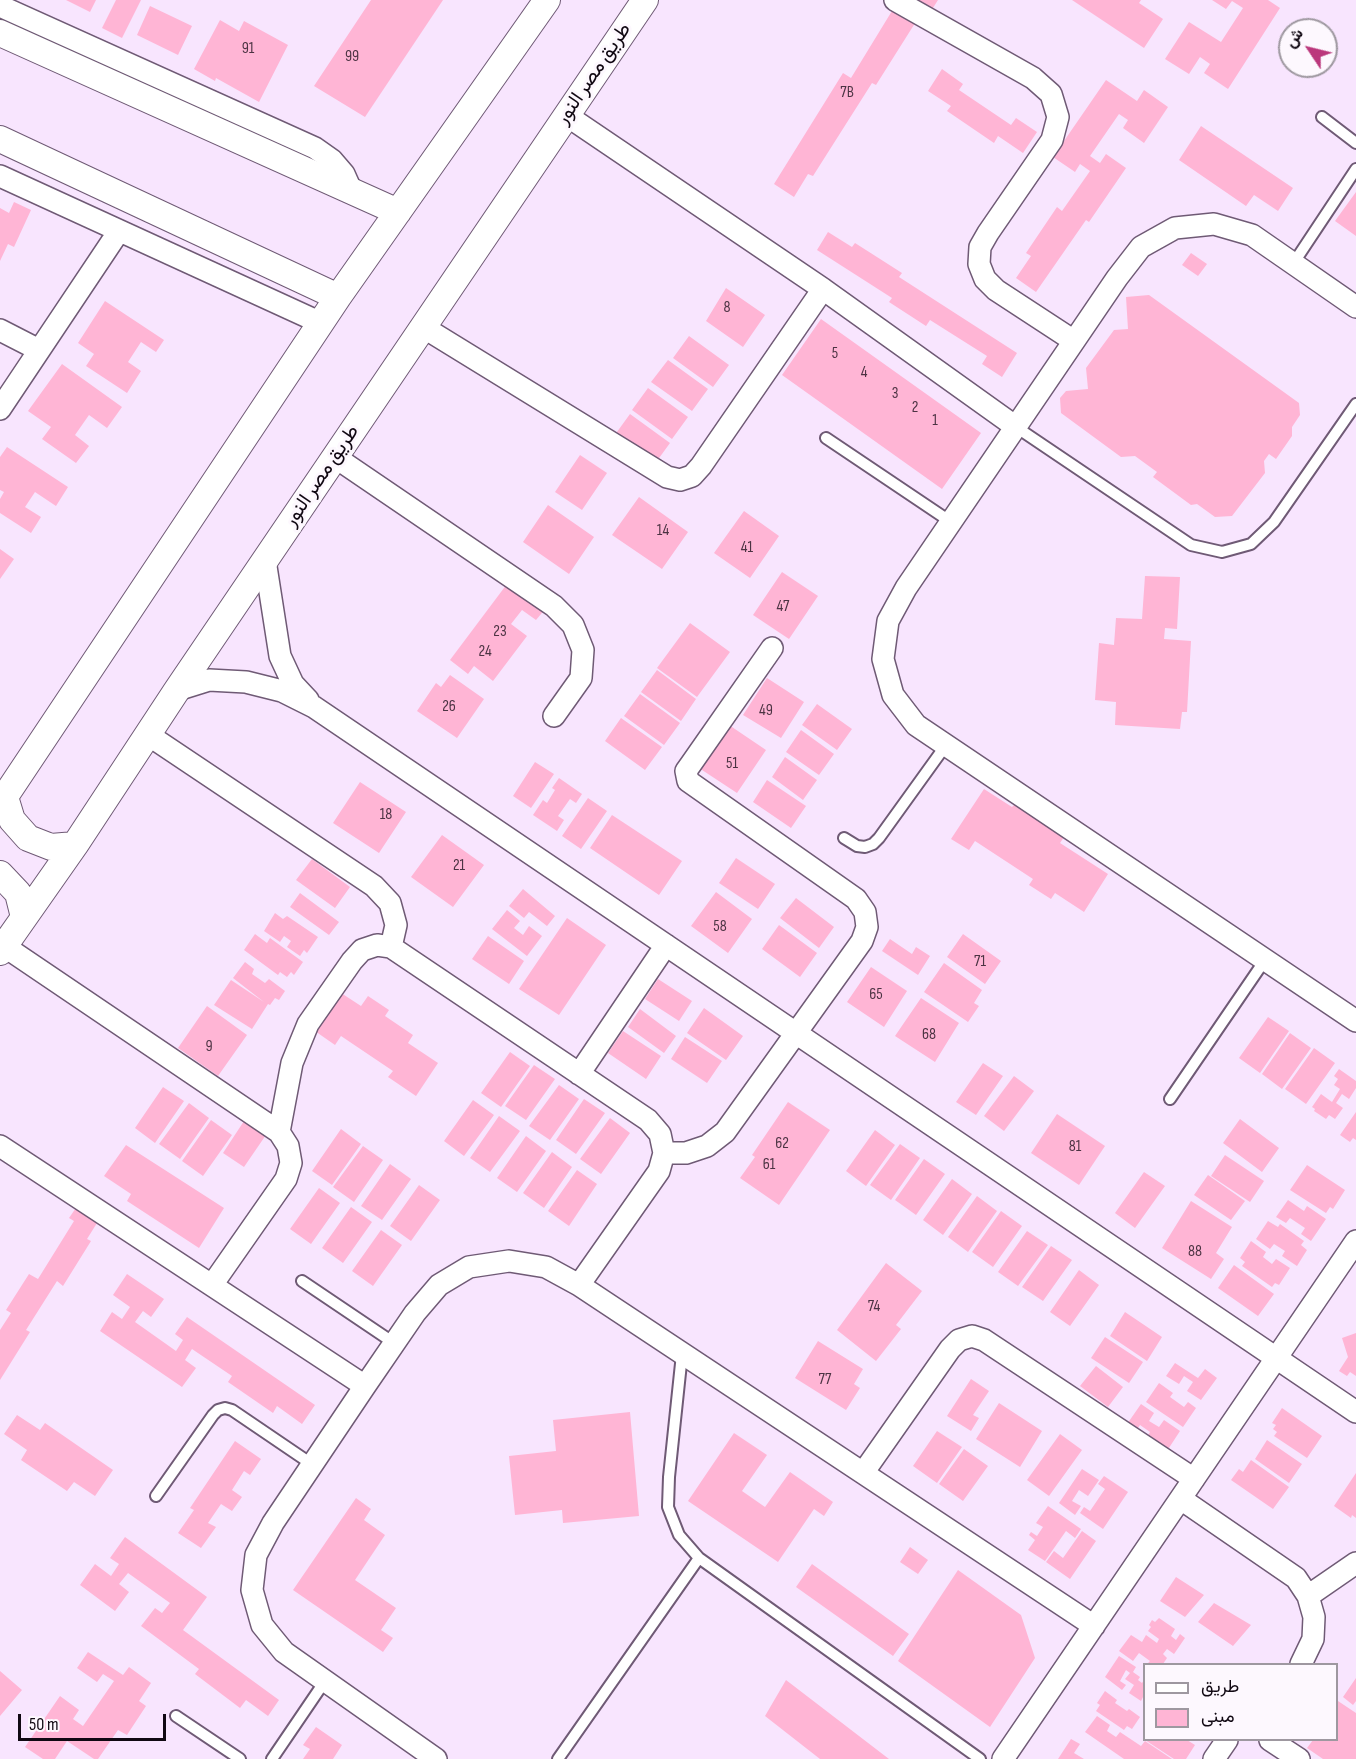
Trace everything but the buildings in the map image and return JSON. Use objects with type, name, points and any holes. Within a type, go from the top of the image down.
[{"type":"street","points":[[75,845],[51,847],[28,838],[12,820],[3,800],[338,297],[547,0]]},
{"type":"street","name":"طريق مصر النور","points":[[2,949],[75,845],[147,734],[645,0]]},
{"type":"street","points":[[895,0],[1033,78],[1051,94],[1058,117],[1052,140],[988,233],[980,247],[979,264],[985,279],[996,290],[1074,341]]},
{"type":"street","points":[[0,6],[315,148],[332,160],[344,174],[352,192]]},
{"type":"street","points":[[0,33],[398,212]]},
{"type":"street","points":[[566,115],[823,289],[1016,427]]},
{"type":"street","points":[[0,139],[338,297]]},
{"type":"street","points":[[0,176],[321,323]]},
{"type":"street","points":[[1356,307],[1252,235],[1214,224],[1175,228],[1141,247],[1074,341],[906,588],[888,621],[883,659],[893,695],[916,725],[1356,1021]]},
{"type":"street","points":[[0,409],[119,231]]},
{"type":"street","points":[[423,327],[668,477],[680,480],[692,476],[701,466],[823,289]]},
{"type":"street","points":[[0,330],[39,350]]},
{"type":"street","points":[[335,457],[554,606],[573,625],[583,650],[581,678],[554,716]]},
{"type":"street","points":[[265,560],[280,656],[293,684],[314,707]]},
{"type":"street","points":[[664,1153],[686,1153],[707,1146],[725,1132],[862,941],[867,927],[865,912],[856,900],[688,781],[687,771],[771,648]]},
{"type":"street","points":[[177,690],[209,680],[246,682],[282,691],[314,707],[1356,1412]]},
{"type":"street","points":[[147,734],[374,886],[390,903],[396,925],[391,947]]},
{"type":"street","points":[[0,874],[18,893],[24,917]]},
{"type":"street","points":[[279,1132],[292,1063],[308,1024],[362,950],[376,945],[391,947],[648,1120],[660,1134],[664,1153],[658,1171],[579,1285]]},
{"type":"street","points":[[579,1074],[666,945]]},
{"type":"street","points":[[2,949],[279,1132],[288,1146],[291,1163],[286,1179],[212,1285]]},
{"type":"street","points":[[0,1146],[365,1386]]},
{"type":"street","points":[[1004,1759],[1276,1358],[1355,1246]]},
{"type":"street","points":[[436,1759],[284,1652],[262,1624],[252,1590],[256,1555],[273,1523],[414,1313],[439,1285],[470,1267],[509,1261],[518,1262],[546,1267],[579,1285],[1094,1626]]},
{"type":"street","points":[[863,1473],[950,1349],[959,1340],[972,1336],[984,1340],[1194,1479]]},
{"type":"street","points":[[1181,1499],[1296,1578],[1308,1596],[1314,1617],[1312,1639],[1302,1663]]},
{"type":"street","points":[[1308,1596],[1356,1563]]},
{"type":"street","points":[[1214,1759],[1226,1741]]},
{"type":"street","points":[[1272,1741],[1299,1759]]},
{"type":"lane","points":[[1322,117],[1356,143]]},
{"type":"lane","points":[[1293,264],[1356,169]]},
{"type":"lane","points":[[1016,427],[1191,545],[1222,552],[1251,544],[1274,522],[1356,404]]},
{"type":"lane","points":[[826,438],[951,522]]},
{"type":"lane","points":[[844,838],[857,846],[865,847],[873,844],[946,745]]},
{"type":"lane","points":[[1170,1099],[1265,960]]},
{"type":"lane","points":[[302,1281],[394,1343]]},
{"type":"lane","points":[[682,1353],[668,1507],[678,1535],[699,1558],[980,1759]]},
{"type":"lane","points":[[156,1496],[213,1415],[225,1408],[232,1410],[313,1465]]},
{"type":"lane","points":[[558,1759],[699,1558]]},
{"type":"lane","points":[[272,1759],[325,1681]]},
{"type":"lane","points":[[176,1716],[240,1759]]}]
